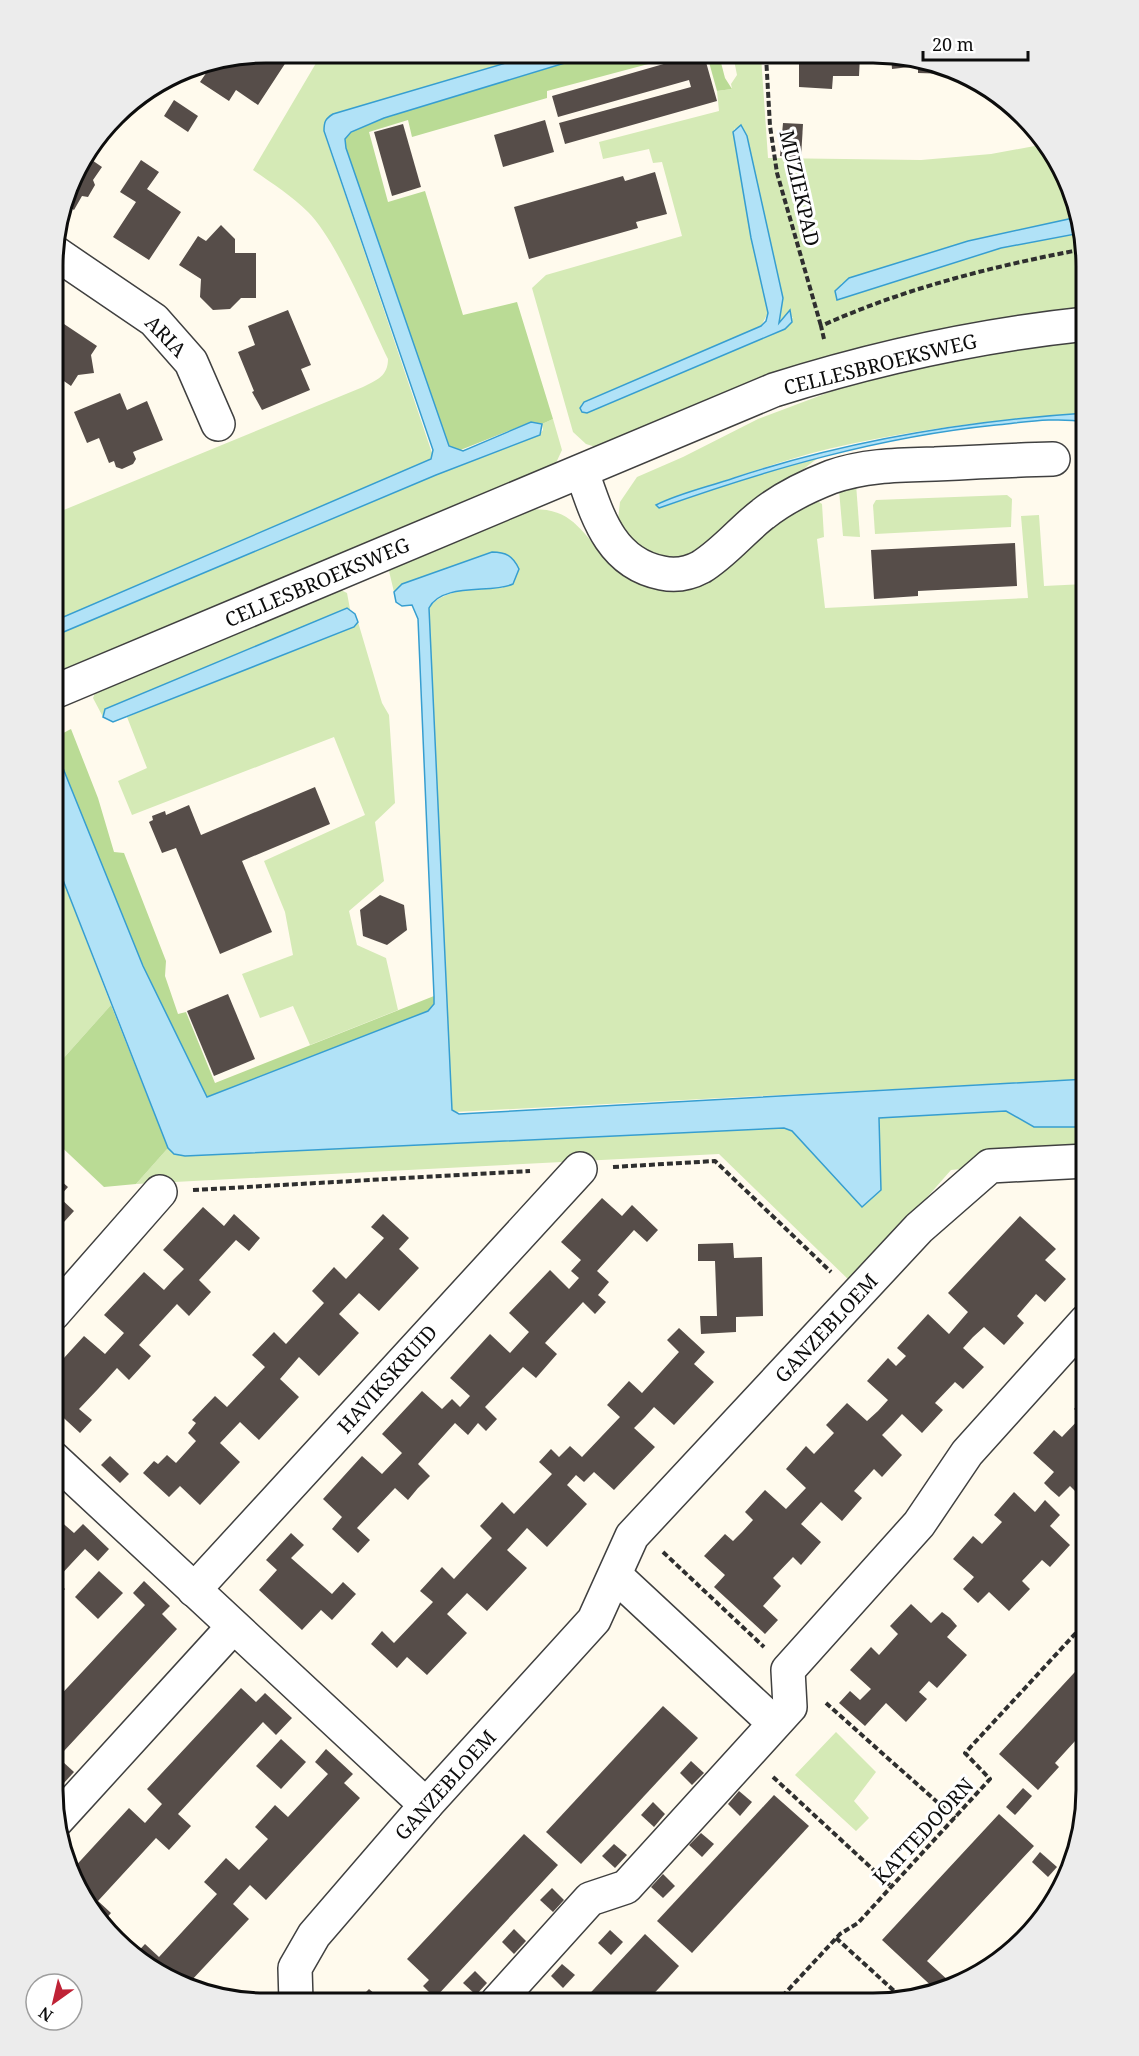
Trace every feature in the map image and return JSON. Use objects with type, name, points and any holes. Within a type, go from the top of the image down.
[{"type":"street","name":"ARIA","points":[[64,258],[154,320],[191,362],[218,424]]},
{"type":"street","name":"CELLESBROEKSWEG","points":[[63,688],[774,390],[833,371],[1024,331],[1076,325]]},
{"type":"street","points":[[582,472],[604,530],[619,551],[633,562],[653,572],[671,575],[687,573],[703,566],[782,501],[847,472],[883,466],[1053,459]]},
{"type":"street","name":"GANZEBLOEM","points":[[296,1993],[295,1968],[314,1935],[426,1805],[594,1620],[616,1576],[632,1536],[919,1228],[990,1166],[1076,1162]]},
{"type":"street","name":"HAVIKSKRUID","points":[[194,1590],[579,1169]]},
{"type":"street","points":[[63,1302],[159,1191]]},
{"type":"street","points":[[505,1993],[590,1899],[626,1887],[790,1707],[788,1670],[919,1524],[967,1453],[1076,1332]]},
{"type":"street","points":[[63,1467],[426,1805]]},
{"type":"street","points":[[616,1576],[774,1723]]},
{"type":"street","points":[[65,1812],[233,1627]]},
{"type":"path","name":"MUZIEKPAD","points":[[766,63],[770,126],[777,173],[833,371]]},
{"type":"path","points":[[821,326],[868,304],[958,277],[1076,251]]},
{"type":"path","points":[[639,1529],[788,1670],[955,1818]]},
{"type":"path","name":"KATTEDOORN","points":[[785,1993],[836,1938],[858,1923],[990,1779],[965,1753],[1076,1633]]},
{"type":"path","points":[[748,1753],[892,1887]]},
{"type":"path","points":[[836,1938],[896,1992]]},
{"type":"green space","points":[[316,63],[506,63],[333,114],[325,123],[324,132],[433,456],[426,463],[63,617],[63,510],[363,387],[377,380],[386,370],[388,359],[341,261],[319,225],[308,212],[282,190],[253,170]]},
{"type":"green space","points":[[565,63],[652,63],[547,91],[547,98],[412,137],[408,120],[369,132],[388,202],[425,191],[463,315],[517,302],[553,419],[542,424],[531,422],[458,451],[449,446],[345,148],[345,139],[351,132],[384,118]]},
{"type":"green space","points":[[709,63],[721,63],[725,78],[732,89],[717,91]]},
{"type":"green space","points":[[735,63],[761,63],[768,158],[921,160],[991,154],[1036,146],[1055,176],[1070,219],[968,241],[849,278],[841,284],[840,300],[857,291],[1001,248],[1073,234],[1076,252],[1076,314],[599,448],[586,444],[573,432],[532,288],[546,275],[682,236],[662,162],[653,163],[649,149],[603,159],[599,142],[719,111],[717,91],[732,89],[731,84],[737,75]],"holes":[[[735,128],[783,298],[779,324],[793,317],[785,329],[587,413],[582,412],[581,405],[584,402],[761,326],[768,313],[751,238],[733,132]]]},
{"type":"green space","points":[[1076,335],[1076,414],[957,426],[860,442],[785,461],[658,503],[656,505],[660,508],[748,477],[821,456],[726,533],[685,555],[667,559],[653,556],[640,549],[617,529],[620,502],[637,477],[683,457],[758,419],[835,390],[913,367]]},
{"type":"green space","points":[[553,419],[562,450],[555,465],[63,675],[63,632],[436,475],[539,435],[543,430],[542,424]]},
{"type":"green space","points":[[856,484],[860,537],[843,536],[839,490]]},
{"type":"green space","points":[[1007,495],[1012,499],[1011,527],[875,534],[873,505],[876,500]]},
{"type":"green space","points":[[816,500],[822,504],[824,537],[817,539],[825,608],[1028,598],[1021,516],[1039,515],[1044,586],[1076,584],[1076,1080],[455,1112],[452,1109],[429,608],[442,597],[463,590],[486,587],[503,588],[492,552],[402,584],[394,592],[389,571],[391,565],[520,510],[537,509],[561,514],[570,520],[609,560],[632,577],[773,525]]},
{"type":"green space","points":[[339,589],[347,593],[350,609],[106,709],[103,717],[93,698],[97,688]]},
{"type":"green space","points":[[358,622],[382,703],[389,715],[395,803],[375,822],[384,881],[349,911],[357,945],[386,958],[398,1010],[310,1045],[293,1006],[260,1018],[242,974],[293,955],[285,912],[264,861],[365,815],[334,737],[132,815],[118,781],[147,768],[127,717],[354,627]]},
{"type":"green space","points":[[71,729],[98,798],[114,852],[124,853],[166,961],[165,976],[178,1014],[186,1012],[215,1083],[434,996],[434,1004],[428,1011],[207,1097],[143,966],[63,772],[64,733]]},
{"type":"green space","points":[[63,880],[111,1005],[63,1059]]},
{"type":"green space","points":[[111,1005],[168,1148],[136,1184],[104,1187],[63,1148],[63,1059]]},
{"type":"green space","points":[[1006,1111],[1034,1127],[1076,1127],[1076,1168],[990,1166],[951,1170],[852,1283],[719,1154],[136,1184],[168,1148],[174,1154],[185,1156],[784,1128],[881,1190],[879,1118]]},
{"type":"green space","points":[[836,1732],[876,1772],[854,1801],[869,1818],[856,1831],[795,1775]]},
{"type":"water","points":[[506,63],[565,63],[384,118],[351,132],[345,139],[346,148],[449,446],[463,451],[531,422],[542,424],[540,435],[436,475],[63,632],[63,617],[431,459],[433,450],[324,131],[327,119],[333,114]]},
{"type":"water","points":[[741,125],[747,136],[783,298],[779,323],[790,310],[792,322],[785,329],[587,413],[582,412],[580,408],[584,402],[761,326],[766,321],[768,313],[751,238],[733,132]]},
{"type":"water","points":[[1070,219],[1073,234],[1001,248],[837,300],[835,291],[849,278],[968,241]]},
{"type":"water","points":[[1076,414],[1076,421],[1030,421],[952,430],[867,446],[742,480],[659,508],[656,505],[684,494],[820,453],[908,434]]},
{"type":"water","points":[[492,552],[512,558],[519,569],[513,584],[445,595],[429,608],[452,1110],[459,1114],[1076,1080],[1076,1127],[1034,1127],[1006,1111],[879,1118],[881,1190],[862,1207],[792,1131],[784,1128],[185,1156],[174,1154],[168,1148],[63,880],[63,768],[143,966],[207,1097],[428,1011],[434,1004],[434,996],[418,619],[412,605],[402,606],[396,602],[394,592],[402,584]]},
{"type":"water","points":[[347,608],[355,614],[358,622],[354,627],[113,722],[103,717],[105,709]]},
{"type":"building","points":[[252,63],[285,63],[258,105],[236,90],[229,101],[200,82],[207,72],[226,67]]},
{"type":"building","points":[[667,63],[706,63],[717,101],[565,144],[559,123],[691,87],[689,80],[558,117],[552,96]]},
{"type":"building","points":[[799,63],[860,63],[859,76],[833,76],[832,89],[799,87]]},
{"type":"building","points":[[892,64],[911,67],[892,69]]},
{"type":"building","points":[[918,68],[938,74],[918,73]]},
{"type":"building","points":[[174,100],[198,116],[188,132],[164,116]]},
{"type":"building","points":[[545,120],[554,152],[503,167],[494,135]]},
{"type":"building","points":[[783,123],[803,124],[801,158],[780,156]]},
{"type":"building","points":[[403,124],[421,187],[392,196],[374,132]]},
{"type":"building","points":[[92,160],[102,167],[93,180],[95,185],[88,197],[82,196],[74,210],[72,208],[78,188]]},
{"type":"building","points":[[141,160],[159,172],[147,189],[181,212],[149,260],[113,237],[136,202],[120,192]]},
{"type":"building","points":[[655,172],[667,214],[636,222],[638,228],[529,259],[514,207],[623,176],[625,181]]},
{"type":"building","points":[[221,225],[235,239],[235,253],[256,253],[256,298],[241,298],[230,309],[213,310],[200,297],[201,279],[179,265],[198,236],[206,241]]},
{"type":"building","points":[[288,310],[311,365],[301,369],[310,390],[262,410],[252,392],[254,391],[238,352],[255,345],[248,326]]},
{"type":"building","points":[[63,323],[97,346],[91,355],[94,373],[78,375],[71,386],[63,380]]},
{"type":"building","points":[[120,393],[127,410],[147,401],[163,440],[133,452],[136,459],[133,464],[122,469],[116,467],[114,461],[109,463],[99,438],[87,443],[74,412]]},
{"type":"building","points":[[1015,543],[1017,586],[918,591],[918,596],[874,599],[871,550]]},
{"type":"building","points":[[315,787],[330,824],[242,861],[272,932],[220,954],[176,848],[162,853],[149,822],[153,820],[152,816],[165,811],[166,815],[189,805],[201,835]]},
{"type":"building","points":[[380,895],[404,905],[407,930],[387,945],[363,936],[360,910]]},
{"type":"building","points":[[228,994],[255,1059],[214,1076],[187,1011]]},
{"type":"building","points":[[63,1183],[68,1187],[63,1193]]},
{"type":"building","points":[[602,1198],[622,1216],[632,1205],[658,1230],[647,1242],[634,1230],[597,1271],[609,1282],[598,1295],[606,1302],[595,1314],[583,1302],[545,1343],[557,1354],[536,1378],[523,1367],[485,1407],[497,1419],[486,1431],[478,1423],[468,1435],[455,1423],[418,1464],[430,1476],[408,1500],[395,1488],[357,1528],[370,1540],[358,1553],[332,1529],[342,1517],[323,1499],[362,1456],[382,1474],[402,1453],[382,1434],[422,1391],[442,1409],[452,1399],[460,1407],[470,1396],[450,1378],[490,1334],[510,1353],[529,1332],[509,1313],[550,1270],[569,1289],[579,1278],[571,1271],[581,1260],[561,1242]]},
{"type":"building","points":[[63,1201],[74,1211],[63,1223]]},
{"type":"building","points":[[203,1207],[224,1226],[234,1214],[260,1238],[249,1251],[236,1240],[199,1280],[211,1292],[189,1316],[177,1304],[139,1345],[151,1356],[129,1380],[117,1368],[79,1409],[92,1420],[80,1433],[63,1417],[63,1359],[84,1336],[105,1354],[124,1333],[104,1315],[144,1272],[164,1290],[184,1269],[163,1250]]},
{"type":"building","points":[[383,1214],[409,1238],[399,1249],[419,1268],[379,1311],[359,1293],[339,1314],[359,1333],[319,1376],[299,1357],[280,1379],[299,1397],[259,1440],[240,1422],[220,1443],[240,1462],[200,1505],[180,1486],[169,1497],[143,1473],[154,1461],[158,1464],[167,1455],[176,1463],[196,1441],[188,1433],[196,1423],[192,1420],[215,1396],[227,1407],[265,1367],[252,1355],[274,1332],[286,1344],[324,1303],[312,1291],[334,1267],[346,1279],[384,1238],[371,1227]]},
{"type":"building","points":[[1020,1216],[1056,1249],[1045,1260],[1066,1279],[1045,1302],[1036,1294],[1017,1316],[1024,1323],[1004,1345],[984,1327],[973,1337],[963,1348],[984,1367],[963,1389],[955,1382],[935,1403],[943,1410],[922,1433],[902,1414],[882,1435],[902,1455],[882,1477],[874,1469],[854,1491],[862,1498],[842,1521],[821,1502],[801,1524],[821,1542],[801,1565],[793,1557],[773,1578],[781,1586],[763,1606],[778,1620],[765,1634],[714,1587],[725,1575],[704,1556],[725,1534],[733,1541],[743,1531],[753,1520],[745,1512],[765,1490],[786,1509],[806,1488],[786,1469],[806,1446],[814,1454],[834,1433],[826,1425],[847,1403],[867,1421],[878,1411],[888,1400],[867,1381],[888,1358],[896,1366],[906,1356],[897,1348],[928,1314],[949,1334],[968,1312],[948,1293]]},
{"type":"building","points":[[733,1243],[734,1258],[762,1257],[763,1316],[736,1317],[736,1332],[701,1334],[700,1316],[717,1316],[715,1261],[698,1261],[698,1244]]},
{"type":"building","points":[[679,1328],[705,1352],[694,1364],[714,1382],[674,1425],[654,1407],[634,1428],[655,1447],[614,1490],[594,1472],[584,1482],[576,1475],[567,1485],[587,1504],[547,1547],[527,1528],[507,1550],[527,1568],[487,1611],[467,1593],[447,1614],[467,1633],[427,1675],[407,1657],[397,1668],[371,1644],[382,1631],[394,1643],[433,1602],[420,1591],[442,1567],[454,1579],[492,1538],[480,1526],[502,1502],[514,1514],[552,1474],[539,1462],[551,1449],[559,1457],[570,1446],[582,1457],[620,1417],[607,1405],[629,1381],[642,1393],[679,1352],[667,1340]]},
{"type":"building","points":[[1076,1422],[1076,1492],[1070,1486],[1059,1497],[1044,1483],[1054,1472],[1033,1453],[1054,1430],[1062,1437]]},
{"type":"building","points":[[110,1456],[129,1474],[120,1483],[101,1465]]},
{"type":"building","points":[[1014,1492],[1035,1512],[1045,1500],[1060,1515],[1050,1526],[1070,1545],[1050,1567],[1042,1560],[1022,1581],[1030,1589],[1009,1611],[989,1592],[978,1603],[963,1589],[974,1577],[953,1559],[973,1536],[982,1544],[1002,1522],[994,1515]]},
{"type":"building","points":[[63,1523],[74,1533],[83,1524],[109,1549],[98,1561],[85,1549],[63,1573]]},
{"type":"building","points":[[291,1533],[304,1545],[291,1558],[332,1594],[343,1582],[356,1594],[332,1620],[321,1610],[302,1630],[259,1590],[277,1570],[266,1560]]},
{"type":"building","points":[[99,1571],[123,1593],[98,1619],[75,1597]]},
{"type":"building","points":[[144,1581],[170,1606],[162,1614],[177,1629],[64,1751],[63,1692],[145,1605],[133,1593]]},
{"type":"building","points":[[911,1604],[931,1623],[942,1612],[950,1618],[957,1626],[947,1637],[967,1655],[937,1688],[929,1681],[919,1692],[927,1699],[906,1722],[886,1703],[865,1726],[839,1703],[850,1691],[860,1700],[871,1689],[850,1670],[871,1647],[879,1655],[898,1634],[890,1626]]},
{"type":"building","points":[[1076,1671],[1076,1740],[1055,1763],[1059,1767],[1038,1790],[999,1754]]},
{"type":"building","points":[[241,1688],[256,1702],[265,1693],[292,1718],[276,1735],[263,1722],[178,1814],[191,1826],[169,1850],[156,1838],[98,1901],[111,1913],[107,1917],[97,1903],[77,1864],[129,1808],[145,1823],[162,1804],[147,1789]]},
{"type":"building","points":[[663,1706],[698,1738],[581,1864],[546,1832]]},
{"type":"building","points":[[281,1739],[306,1762],[281,1789],[256,1766]]},
{"type":"building","points":[[326,1749],[353,1774],[344,1783],[360,1798],[266,1900],[250,1885],[233,1904],[249,1919],[192,1979],[164,1966],[140,1949],[145,1944],[159,1957],[217,1894],[204,1882],[226,1858],[239,1870],[268,1839],[255,1827],[275,1805],[288,1817],[328,1774],[315,1762]]},
{"type":"building","points":[[691,1761],[704,1773],[692,1785],[680,1773]]},
{"type":"building","points":[[63,1762],[74,1772],[63,1784]]},
{"type":"building","points":[[1023,1788],[1032,1796],[1015,1815],[1006,1807]]},
{"type":"building","points":[[739,1791],[752,1802],[740,1816],[728,1804]]},
{"type":"building","points":[[774,1795],[809,1826],[692,1953],[657,1921]]},
{"type":"building","points":[[653,1802],[665,1814],[654,1827],[641,1815]]},
{"type":"building","points":[[999,1814],[1034,1846],[927,1961],[947,1979],[930,1984],[882,1940]]},
{"type":"building","points":[[701,1833],[714,1844],[702,1857],[689,1845]]},
{"type":"building","points":[[524,1834],[558,1865],[440,1993],[430,1993],[423,1986],[429,1980],[407,1959]]},
{"type":"building","points":[[614,1844],[627,1855],[615,1868],[602,1856]]},
{"type":"building","points":[[1040,1852],[1057,1867],[1048,1877],[1032,1862]]},
{"type":"building","points":[[663,1874],[675,1886],[663,1898],[651,1887]]},
{"type":"building","points":[[552,1888],[564,1900],[553,1912],[540,1900]]},
{"type":"building","points":[[514,1929],[526,1941],[514,1954],[502,1942]]},
{"type":"building","points":[[610,1930],[623,1942],[611,1955],[598,1943]]},
{"type":"building","points":[[645,1934],[679,1966],[654,1993],[590,1993]]},
{"type":"building","points":[[562,1964],[575,1975],[563,1988],[551,1976]]},
{"type":"building","points":[[475,1971],[487,1983],[478,1993],[474,1993],[463,1983]]}]
